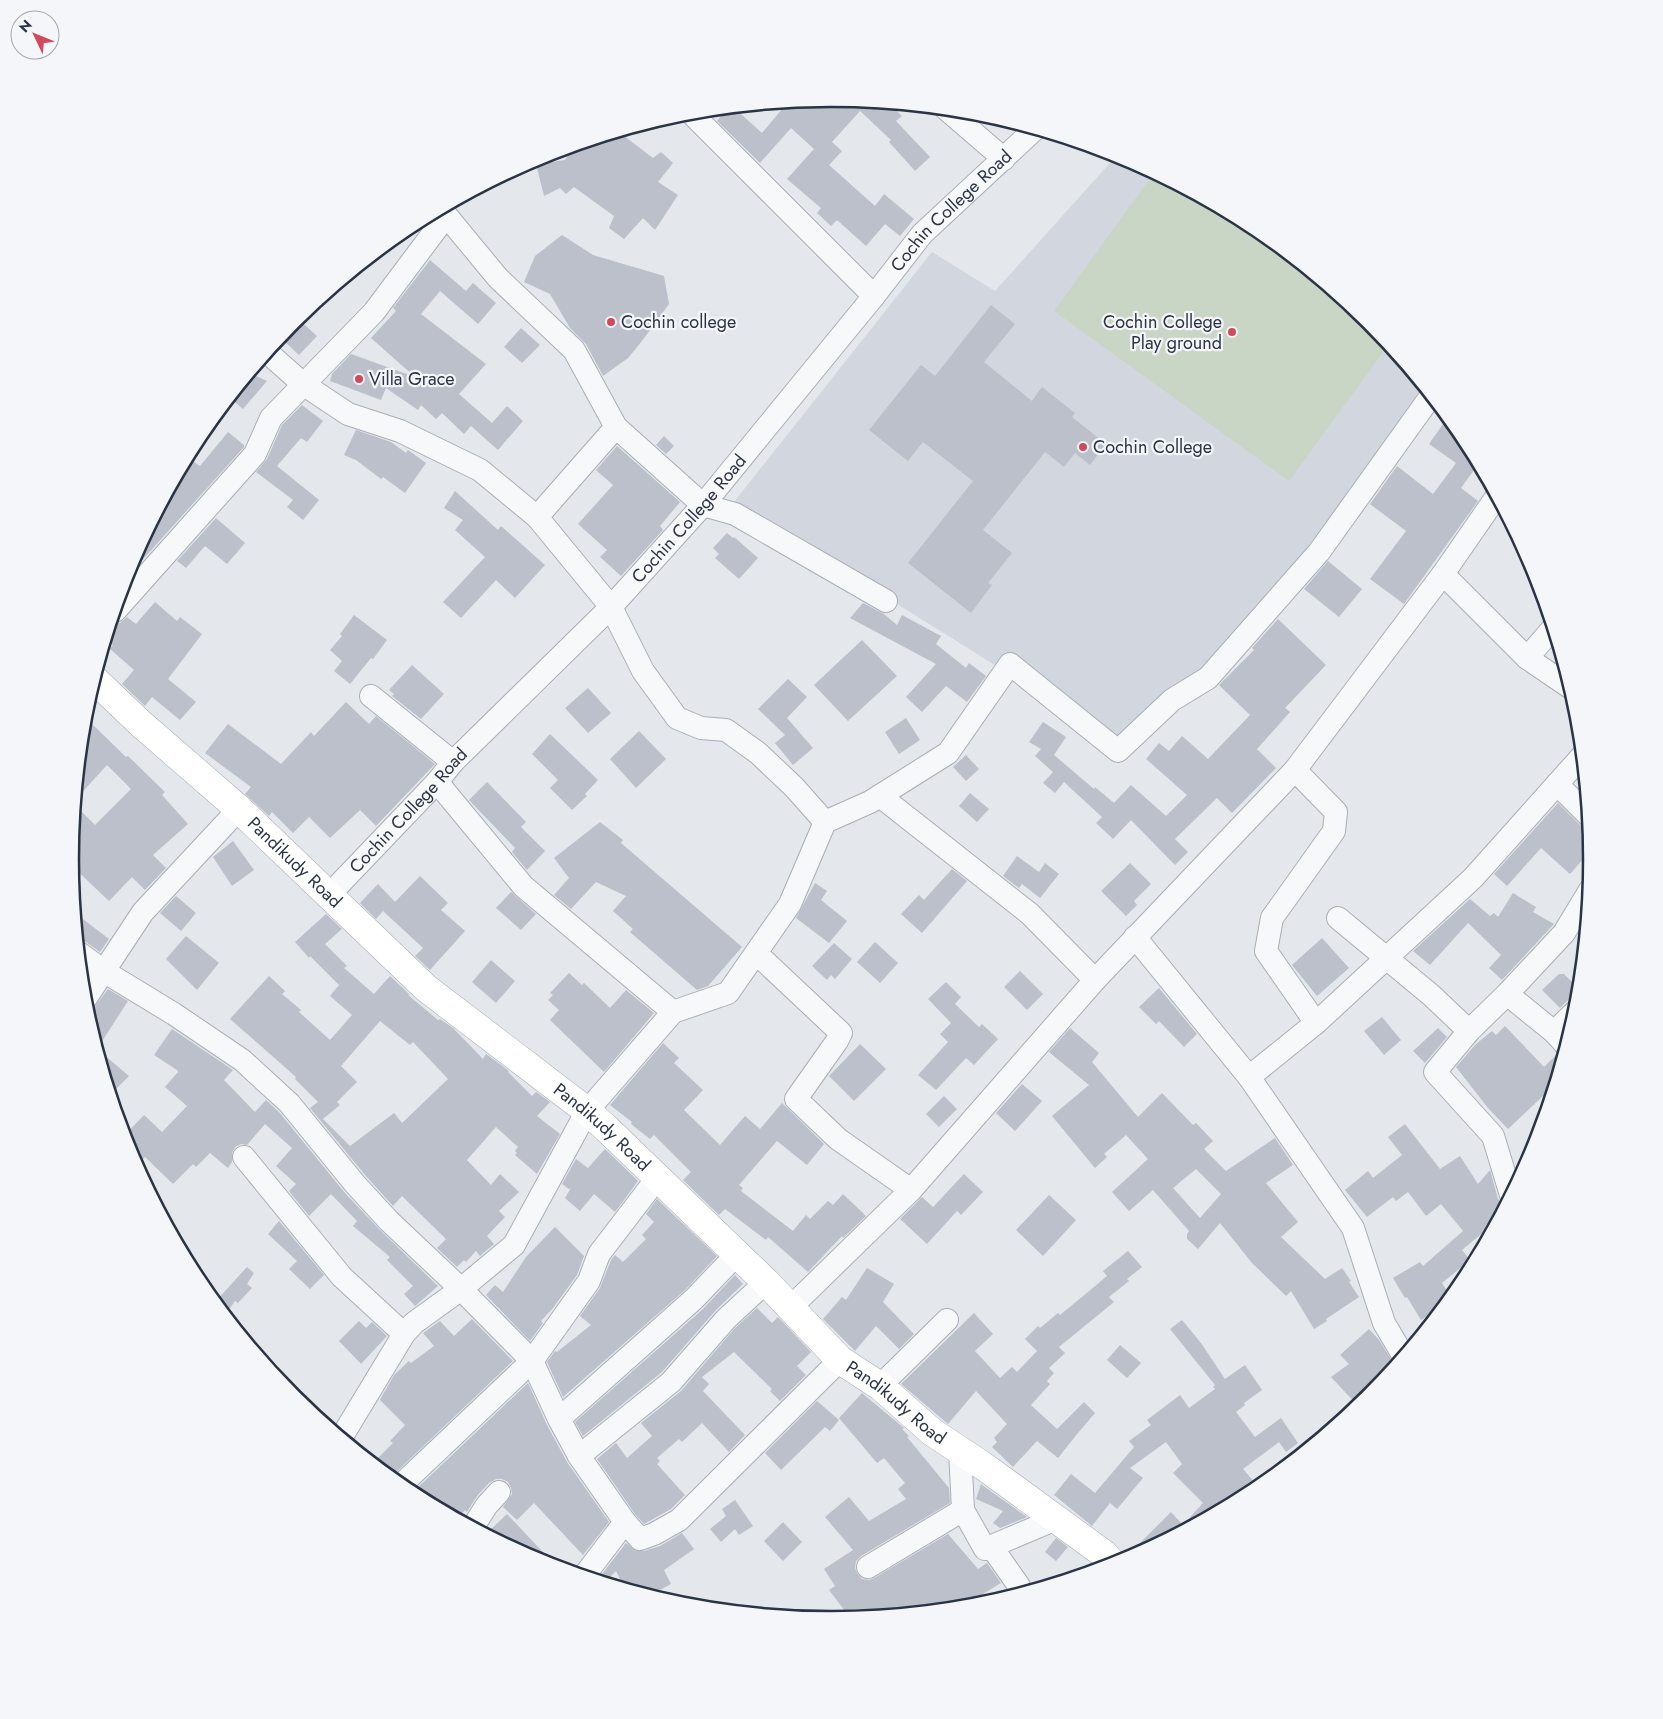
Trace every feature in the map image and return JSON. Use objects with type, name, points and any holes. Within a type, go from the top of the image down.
[{"type":"street","points":[[956,117],[1004,159]]},
{"type":"street","points":[[697,119],[874,296]]},
{"type":"street","name":"Cochin College Road","points":[[329,895],[437,782],[453,762],[611,607],[703,505],[874,296],[922,234],[1030,133]]},
{"type":"street","points":[[445,214],[498,278],[574,350],[616,427],[703,505],[735,514],[886,601]]},
{"type":"street","points":[[126,599],[255,454],[271,418],[374,312],[439,218]]},
{"type":"street","points":[[272,356],[303,384],[348,414],[400,431],[480,470],[537,517],[611,607],[643,671],[677,718],[702,728],[726,730],[758,753],[794,787],[825,822]]},
{"type":"street","points":[[344,1433],[404,1334],[414,1323],[461,1289],[514,1245],[587,1111],[674,1012],[728,993],[790,904],[825,822],[870,802],[948,753],[1010,664],[1118,751],[1172,700],[1208,678],[1319,552],[1429,401]]},
{"type":"street","points":[[537,517],[616,427]]},
{"type":"street","points":[[791,1307],[911,1190],[1095,980],[1295,770],[1443,574],[1493,502]]},
{"type":"street","points":[[1443,574],[1527,658],[1563,682]]},
{"type":"street","points":[[1527,658],[1549,633]]},
{"type":"street","name":"Pandikudy Road","points":[[100,684],[140,723],[239,809],[426,988],[587,1111],[766,1282],[840,1360],[880,1386],[932,1432],[1056,1519],[1109,1559]]},
{"type":"street","points":[[371,696],[453,762]]},
{"type":"street","points":[[1249,1077],[1316,1023],[1473,878],[1578,761]]},
{"type":"street","points":[[1295,770],[1336,812],[1334,831],[1272,918],[1266,951],[1316,1023]]},
{"type":"street","points":[[437,782],[523,886],[674,1012]]},
{"type":"street","points":[[1557,784],[1583,810]]},
{"type":"street","points":[[880,796],[1030,914],[1095,980]]},
{"type":"street","points":[[91,992],[143,912],[239,809]]},
{"type":"street","points":[[1509,1188],[1493,1136],[1435,1072],[1469,1031],[1507,994],[1564,933],[1583,901]]},
{"type":"street","points":[[1338,918],[1431,995],[1469,1031]]},
{"type":"street","points":[[1135,937],[1249,1077],[1353,1228],[1384,1323],[1401,1352]]},
{"type":"street","points":[[756,953],[841,1032],[837,1041],[796,1099],[838,1139],[911,1190]]},
{"type":"street","points":[[85,957],[242,1060],[289,1103],[388,1221],[461,1289],[532,1361],[559,1419],[580,1456],[625,1522],[640,1539],[654,1534],[678,1520],[840,1360]]},
{"type":"street","points":[[1507,994],[1560,1039]]},
{"type":"street","points":[[244,1157],[342,1277],[404,1334]]},
{"type":"street","points":[[406,1480],[532,1361],[589,1282],[599,1254],[658,1177]]},
{"type":"street","points":[[559,1419],[694,1299],[737,1254]]},
{"type":"street","points":[[580,1456],[671,1382],[726,1320],[766,1282]]},
{"type":"street","points":[[880,1386],[947,1320]]},
{"type":"street","points":[[960,1450],[963,1510],[985,1549],[1056,1519]]},
{"type":"street","points":[[476,1522],[487,1505],[499,1492]]},
{"type":"street","points":[[868,1567],[963,1510]]},
{"type":"street","points":[[588,1571],[625,1522]]},
{"type":"street","points":[[992,1546],[1019,1586]]},
{"type":"shaded area","name":"Cochin College","points":[[1112,161],[1164,184],[1208,208],[1290,262],[1364,327],[1425,396],[1314,547],[1197,679],[1119,737],[1007,656],[998,667],[734,502],[932,252],[995,291]]},
{"type":"green space","name":"Cochin College Play ground","points":[[1150,178],[1208,208],[1290,262],[1364,327],[1385,350],[1289,481],[1054,311]]},
{"type":"building","points":[[832,107],[895,109],[902,116],[896,121],[930,157],[915,171],[889,142],[891,140],[860,111],[832,142],[842,151],[829,165],[875,206],[884,194],[914,219],[900,236],[885,224],[866,246],[837,220],[831,226],[817,213],[821,208],[787,179],[814,149],[791,128],[760,163],[717,121],[722,115],[739,112],[762,133],[783,108]]},
{"type":"building","points":[[624,136],[653,158],[661,152],[673,163],[658,182],[678,195],[655,230],[643,218],[624,239],[609,228],[614,216],[574,187],[566,194],[560,188],[544,196],[537,167],[547,162],[565,160],[568,155]]},
{"type":"building","name":"Cochin college","points":[[562,235],[593,255],[664,276],[669,304],[628,358],[603,376],[586,344],[570,328],[550,294],[524,282],[535,256]]},
{"type":"building","points":[[430,260],[466,291],[473,283],[496,303],[478,324],[440,291],[421,314],[486,364],[459,394],[492,423],[507,406],[523,421],[498,450],[471,426],[464,434],[442,413],[436,419],[421,405],[418,410],[386,388],[381,400],[330,381],[332,374],[351,354],[415,377],[371,338],[396,311],[393,308]]},
{"type":"building","points":[[991,305],[1015,324],[984,362],[1032,401],[1042,387],[1075,413],[1072,417],[1106,444],[1090,465],[1075,453],[1064,467],[1045,452],[983,530],[1012,553],[988,583],[992,585],[971,613],[908,563],[973,481],[923,442],[908,461],[869,430],[921,365],[935,376]]},
{"type":"building","points":[[303,323],[317,336],[299,355],[285,342]]},
{"type":"building","points":[[521,328],[540,345],[522,363],[504,347]]},
{"type":"building","points":[[255,376],[267,381],[243,409],[234,401]]},
{"type":"building","points":[[302,405],[323,421],[307,442],[301,438],[277,466],[319,500],[303,520],[287,507],[293,500],[256,472],[267,459],[282,425]]},
{"type":"building","points":[[1444,423],[1474,469],[1461,488],[1478,501],[1404,604],[1370,579],[1406,531],[1370,504],[1397,466],[1433,494],[1456,463],[1429,444]]},
{"type":"building","points":[[356,430],[391,442],[406,453],[408,450],[426,463],[405,493],[383,477],[381,479],[356,460],[344,455]]},
{"type":"building","points":[[228,432],[244,445],[140,563],[156,527],[193,462],[200,466]]},
{"type":"building","points":[[664,436],[674,446],[666,454],[656,445]]},
{"type":"building","points":[[617,446],[680,502],[660,526],[663,530],[621,576],[600,557],[607,550],[578,524],[613,485],[596,470]]},
{"type":"building","points":[[455,491],[498,530],[501,526],[545,565],[515,598],[496,580],[461,618],[443,602],[485,557],[455,530],[463,520],[444,508]]},
{"type":"building","points":[[216,518],[245,543],[227,564],[205,546],[186,568],[177,561]]},
{"type":"building","points":[[727,533],[758,558],[739,579],[715,558],[719,554],[713,548]]},
{"type":"building","points":[[1328,561],[1362,589],[1339,617],[1304,589]]},
{"type":"building","points":[[155,602],[177,621],[180,617],[202,634],[168,679],[196,702],[180,720],[152,697],[145,706],[122,684],[134,670],[110,649],[113,645],[111,643],[117,624],[127,617],[136,624]]},
{"type":"building","points":[[863,603],[884,614],[897,625],[902,615],[941,636],[936,644],[966,668],[969,663],[986,676],[967,702],[946,686],[922,712],[906,697],[936,664],[850,618]]},
{"type":"building","points":[[354,615],[387,640],[373,659],[371,658],[350,684],[334,671],[342,661],[330,650],[342,636],[340,634]]},
{"type":"building","points":[[1278,619],[1326,665],[1285,708],[1290,712],[1257,749],[1276,768],[1232,813],[1217,798],[1175,839],[1188,852],[1175,865],[1131,820],[1113,839],[1096,823],[1102,817],[1064,782],[1055,793],[1043,783],[1053,772],[1035,756],[1041,749],[1029,742],[1043,722],[1066,737],[1054,755],[1094,789],[1095,787],[1114,803],[1131,785],[1166,816],[1187,795],[1146,759],[1159,743],[1169,751],[1182,736],[1208,759],[1250,715],[1219,685],[1254,650],[1252,648]]},
{"type":"building","points":[[862,640],[897,676],[848,721],[814,685]]},
{"type":"building","points":[[412,665],[444,694],[421,719],[392,696],[394,694],[389,690]]},
{"type":"building","points":[[788,679],[807,697],[787,718],[813,748],[793,765],[775,743],[785,735],[758,709]]},
{"type":"building","points":[[588,688],[611,713],[588,733],[565,708]]},
{"type":"building","points":[[346,702],[369,724],[376,716],[435,764],[376,826],[360,810],[330,838],[309,817],[293,833],[272,812],[269,816],[245,794],[251,787],[205,753],[228,724],[281,764],[311,732],[314,736]]},
{"type":"building","points":[[906,718],[920,740],[899,754],[885,732]]},
{"type":"building","points":[[91,723],[165,792],[162,795],[188,824],[153,855],[166,868],[145,890],[132,877],[109,901],[79,873],[79,860],[80,810],[95,825],[131,789],[107,765],[82,793]]},
{"type":"building","points":[[639,731],[666,759],[636,788],[610,759]]},
{"type":"building","points":[[550,734],[598,780],[585,794],[587,796],[572,810],[550,788],[558,780],[532,754]]},
{"type":"building","points":[[966,755],[979,769],[966,781],[953,767]]},
{"type":"building","points":[[487,782],[526,822],[521,827],[545,851],[527,870],[512,852],[515,848],[469,800]]},
{"type":"building","points":[[970,793],[989,809],[977,822],[959,806]]},
{"type":"building","points":[[1558,803],[1583,827],[1584,858],[1570,874],[1541,848],[1507,886],[1494,874]]},
{"type":"building","points":[[600,822],[623,840],[621,843],[742,947],[708,986],[697,990],[630,932],[633,929],[613,911],[626,896],[596,882],[571,909],[554,895],[569,878],[554,858]]},
{"type":"building","points":[[233,841],[254,870],[232,886],[213,857]]},
{"type":"building","points":[[1017,856],[1039,872],[1045,863],[1059,874],[1040,898],[1022,884],[1019,888],[1003,876]]},
{"type":"building","points":[[1130,863],[1151,884],[1134,901],[1137,905],[1126,916],[1101,891]]},
{"type":"building","points":[[952,869],[967,881],[922,933],[901,914],[919,895],[924,900]]},
{"type":"building","points":[[420,876],[448,903],[441,910],[465,931],[430,970],[415,956],[423,948],[383,911],[376,919],[360,903],[378,884],[395,902]]},
{"type":"building","points":[[815,883],[827,891],[821,900],[847,921],[829,943],[796,918]]},
{"type":"building","points":[[511,892],[536,914],[521,930],[496,908]]},
{"type":"building","points":[[1513,893],[1536,907],[1533,912],[1554,924],[1502,980],[1489,968],[1501,955],[1468,923],[1430,965],[1413,951],[1470,899],[1490,916],[1494,913],[1498,917]]},
{"type":"building","points":[[176,896],[196,913],[181,931],[160,913]]},
{"type":"building","points":[[326,914],[342,929],[325,944],[347,966],[344,968],[374,994],[390,976],[408,995],[438,1020],[440,1019],[453,1028],[483,1059],[486,1054],[509,1071],[532,1096],[536,1092],[550,1102],[537,1116],[560,1134],[537,1174],[515,1155],[518,1147],[496,1127],[467,1160],[491,1185],[500,1174],[519,1192],[499,1211],[505,1217],[487,1236],[494,1244],[480,1256],[476,1251],[466,1262],[464,1260],[457,1267],[437,1248],[446,1239],[402,1196],[393,1206],[310,1108],[318,1102],[295,1079],[296,1077],[230,1019],[269,976],[285,991],[282,994],[301,1010],[299,1012],[330,1040],[352,1015],[330,996],[339,985],[310,956],[309,958],[295,942]],"holes":[[[380,1021],[410,1045],[413,1042],[448,1079],[402,1123],[394,1113],[350,1146],[323,1119],[340,1105],[337,1102],[357,1082],[341,1066]]]},
{"type":"building","points":[[81,917],[109,939],[100,952],[83,941]]},
{"type":"building","points":[[186,936],[219,963],[197,990],[166,959]]},
{"type":"building","points":[[1322,938],[1349,968],[1317,996],[1292,965]]},
{"type":"building","points":[[875,942],[898,963],[880,983],[857,962]]},
{"type":"building","points":[[834,943],[852,959],[835,979],[831,975],[827,980],[812,966]]},
{"type":"building","points":[[491,960],[515,981],[496,1003],[472,982]]},
{"type":"building","points":[[1020,971],[1043,994],[1027,1010],[1004,987]]},
{"type":"building","points":[[569,973],[582,985],[584,983],[610,1008],[626,990],[654,1013],[604,1072],[550,1020],[559,1010],[548,1000],[553,995],[550,993]]},
{"type":"building","points":[[1559,974],[1564,974],[1574,984],[1571,998],[1560,1008],[1542,990]]},
{"type":"building","points":[[946,982],[961,997],[955,1004],[979,1027],[982,1024],[998,1039],[974,1065],[966,1058],[936,1090],[918,1075],[948,1042],[940,1034],[951,1023],[928,999]]},
{"type":"building","points":[[1159,988],[1197,1034],[1184,1047],[1159,1021],[1156,1024],[1139,1007]]},
{"type":"building","points":[[108,989],[128,1001],[101,1042],[94,1008]]},
{"type":"building","points":[[1382,1017],[1401,1040],[1384,1055],[1364,1031]]},
{"type":"building","points":[[1505,1026],[1544,1067],[1557,1054],[1559,1055],[1545,1098],[1543,1096],[1508,1129],[1488,1108],[1456,1067],[1476,1044],[1492,1031],[1496,1035]]},
{"type":"building","points":[[1070,1028],[1099,1053],[1092,1062],[1138,1117],[1162,1093],[1193,1125],[1196,1123],[1213,1141],[1204,1149],[1226,1171],[1275,1138],[1293,1165],[1266,1183],[1298,1222],[1281,1237],[1325,1279],[1342,1268],[1359,1297],[1314,1329],[1291,1291],[1286,1296],[1252,1263],[1220,1223],[1198,1249],[1187,1239],[1189,1231],[1153,1190],[1129,1211],[1112,1192],[1148,1159],[1126,1135],[1104,1154],[1107,1157],[1095,1168],[1052,1116],[1089,1085],[1049,1052]],"holes":[[[1196,1169],[1221,1194],[1200,1218],[1173,1188]]]},
{"type":"building","points":[[1438,1028],[1447,1037],[1425,1063],[1413,1051]]},
{"type":"building","points":[[172,1029],[233,1070],[224,1080],[255,1112],[266,1100],[279,1112],[345,1193],[438,1286],[415,1306],[404,1294],[413,1286],[387,1260],[390,1257],[353,1226],[357,1221],[331,1194],[309,1216],[289,1191],[296,1184],[276,1166],[292,1148],[265,1124],[247,1145],[241,1144],[235,1147],[232,1153],[232,1162],[228,1168],[210,1153],[196,1167],[193,1164],[173,1184],[145,1157],[142,1161],[130,1130],[144,1115],[162,1132],[187,1106],[165,1087],[178,1072],[177,1070],[154,1055]]},
{"type":"building","points":[[663,1043],[679,1058],[674,1063],[703,1090],[684,1110],[720,1145],[745,1116],[760,1129],[782,1103],[824,1144],[807,1165],[777,1141],[739,1185],[743,1188],[741,1191],[793,1231],[806,1215],[810,1219],[828,1201],[833,1205],[843,1194],[866,1216],[843,1238],[842,1236],[808,1272],[768,1237],[766,1240],[725,1209],[719,1215],[683,1180],[691,1172],[654,1135],[650,1139],[610,1105]]},
{"type":"building","points":[[860,1044],[886,1069],[854,1101],[829,1076]]},
{"type":"building","points":[[104,1055],[129,1076],[115,1090]]},
{"type":"building","points":[[1022,1084],[1042,1101],[1015,1131],[996,1113]]},
{"type":"building","points":[[944,1096],[957,1109],[939,1127],[926,1114]]},
{"type":"building","points":[[1405,1124],[1440,1169],[1460,1156],[1478,1184],[1490,1170],[1498,1199],[1501,1202],[1486,1230],[1462,1250],[1469,1259],[1466,1263],[1442,1283],[1447,1292],[1432,1313],[1421,1320],[1393,1278],[1420,1262],[1423,1266],[1463,1231],[1441,1204],[1426,1216],[1408,1192],[1396,1201],[1393,1197],[1367,1217],[1345,1190],[1368,1171],[1373,1178],[1402,1155],[1388,1137]]},
{"type":"building","points":[[605,1149],[638,1181],[615,1212],[594,1194],[580,1211],[565,1198],[571,1188],[569,1189],[562,1184],[576,1159],[588,1168]]},
{"type":"building","points":[[964,1174],[983,1192],[961,1215],[957,1211],[927,1244],[900,1219],[922,1197],[933,1207]]},
{"type":"building","points":[[1049,1195],[1076,1220],[1043,1256],[1016,1230]]},
{"type":"building","points":[[657,1199],[717,1256],[685,1290],[563,1397],[547,1362],[555,1351],[557,1352],[591,1325],[580,1316],[600,1288],[611,1260],[615,1255],[623,1262],[646,1239],[642,1235],[654,1222],[646,1214]]},
{"type":"building","points":[[279,1221],[324,1275],[310,1289],[289,1269],[297,1261],[268,1234]]},
{"type":"building","points":[[555,1227],[584,1256],[577,1275],[541,1321],[543,1323],[530,1341],[486,1295],[495,1285],[503,1292],[526,1257]]},
{"type":"building","points":[[1128,1251],[1142,1267],[1127,1279],[1129,1281],[1109,1297],[1114,1302],[1059,1347],[1065,1353],[1049,1368],[1054,1373],[1047,1381],[1050,1384],[1031,1405],[1057,1429],[1084,1402],[1095,1413],[1058,1458],[1037,1441],[1013,1467],[992,1447],[997,1442],[994,1438],[1007,1424],[976,1391],[948,1424],[901,1384],[974,1313],[993,1334],[975,1351],[1000,1378],[1012,1367],[1017,1372],[1037,1351],[1025,1339],[1038,1326],[1040,1328],[1058,1313],[1060,1315],[1107,1276],[1103,1271]]},
{"type":"building","points":[[247,1267],[254,1273],[247,1284],[252,1288],[238,1303],[235,1301],[228,1310],[219,1297]]},
{"type":"building","points":[[867,1268],[894,1284],[883,1302],[914,1334],[899,1349],[876,1326],[855,1351],[823,1319],[842,1297],[846,1300]]},
{"type":"building","points":[[735,1275],[743,1284],[716,1310],[662,1372],[583,1436],[575,1422],[703,1309]]},
{"type":"building","points":[[757,1308],[772,1323],[778,1317],[811,1352],[797,1366],[806,1375],[780,1401],[770,1391],[772,1389],[734,1352],[702,1377],[709,1384],[703,1391],[745,1435],[729,1452],[702,1423],[682,1442],[679,1439],[657,1458],[660,1461],[657,1464],[685,1495],[671,1509],[644,1524],[597,1459],[616,1443],[627,1458],[652,1436],[641,1423],[681,1391],[735,1328]]},
{"type":"building","points":[[472,1319],[513,1361],[396,1473],[377,1459],[393,1443],[390,1441],[405,1425],[380,1400],[394,1375],[409,1361],[411,1363],[434,1346],[423,1333],[440,1321],[454,1336]]},
{"type":"building","points":[[1182,1320],[1201,1343],[1225,1379],[1245,1365],[1262,1390],[1244,1403],[1245,1405],[1236,1412],[1255,1437],[1281,1418],[1298,1443],[1286,1452],[1279,1442],[1243,1469],[1254,1482],[1184,1524],[1203,1503],[1173,1473],[1182,1464],[1166,1442],[1130,1468],[1143,1478],[1117,1509],[1110,1503],[1092,1526],[1054,1495],[1071,1474],[1095,1493],[1134,1447],[1129,1441],[1151,1425],[1147,1420],[1180,1395],[1189,1408],[1215,1389],[1213,1387],[1215,1385],[1170,1329]]},
{"type":"building","points":[[359,1321],[366,1328],[372,1322],[387,1336],[361,1364],[339,1341]]},
{"type":"building","points":[[1369,1329],[1379,1340],[1392,1361],[1354,1401],[1331,1377],[1349,1364],[1340,1355]]},
{"type":"building","points":[[1120,1345],[1141,1363],[1127,1378],[1107,1360]]},
{"type":"building","points":[[528,1383],[547,1425],[567,1462],[609,1522],[583,1555],[534,1503],[517,1520],[503,1507],[512,1494],[508,1482],[502,1479],[496,1479],[489,1483],[477,1496],[467,1512],[465,1510],[461,1514],[418,1488]]},
{"type":"building","points":[[862,1393],[904,1428],[902,1429],[909,1436],[907,1437],[949,1488],[950,1503],[861,1556],[856,1561],[855,1568],[862,1579],[869,1580],[874,1578],[948,1534],[978,1569],[987,1563],[1001,1583],[976,1598],[930,1606],[881,1611],[845,1612],[829,1590],[835,1586],[824,1569],[853,1550],[825,1517],[849,1497],[869,1521],[906,1499],[898,1489],[905,1483],[884,1458],[877,1463],[839,1418]]},
{"type":"building","points":[[817,1401],[839,1420],[830,1431],[825,1427],[781,1470],[765,1453]]},
{"type":"building","points":[[981,1484],[1027,1517],[1000,1528],[993,1523],[1003,1511],[976,1499]]},
{"type":"building","points":[[735,1500],[753,1526],[739,1535],[735,1529],[721,1542],[710,1529],[726,1516],[722,1509]]},
{"type":"building","points":[[1171,1512],[1183,1525],[1135,1548]]},
{"type":"building","points":[[507,1514],[547,1556],[499,1535],[490,1530]]},
{"type":"building","points":[[783,1522],[802,1542],[783,1561],[764,1541]]},
{"type":"building","points":[[682,1533],[694,1549],[664,1570],[671,1584],[657,1592],[622,1582],[616,1571],[609,1578],[602,1574],[626,1543],[636,1551],[644,1551],[660,1546]]},
{"type":"building","points":[[1056,1538],[1068,1547],[1056,1561],[1045,1552]]},
{"type":"place","name":"Cochin college","points":[[611,322]]},
{"type":"place","name":"Cochin College Play ground","points":[[1232,332]]},
{"type":"place","name":"Villa Grace","points":[[359,379]]},
{"type":"place","name":"Cochin College","points":[[1083,447]]}]
